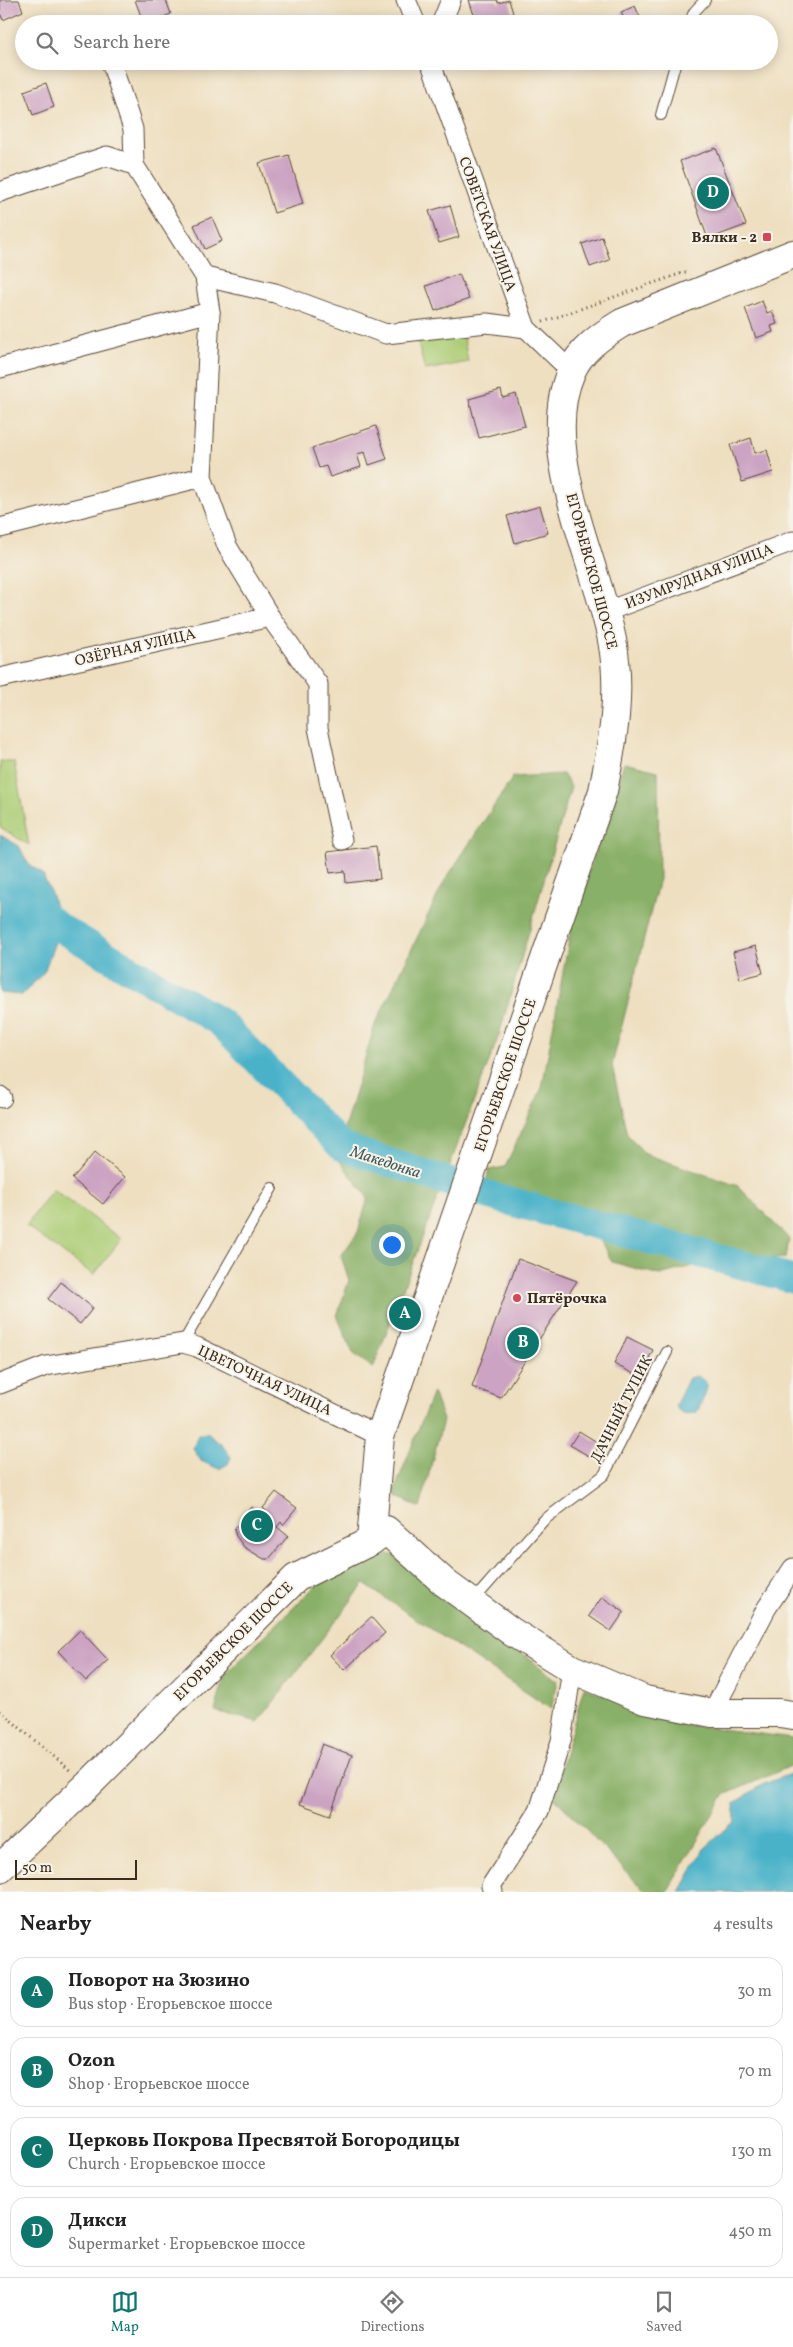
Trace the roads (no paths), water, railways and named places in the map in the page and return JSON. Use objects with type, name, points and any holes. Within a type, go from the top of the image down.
[{"type":"main road","name":"ЕГОРЬЕВСКОЕ ШОССЕ","points":[[0,1868],[88,1785],[296,1578],[370,1541],[380,1436],[603,790],[617,703],[615,658],[605,612],[573,504],[563,455],[562,407],[571,371],[592,344],[622,323],[793,254]]},
{"type":"main road","points":[[370,1541],[386,1530],[445,1583],[512,1632],[572,1668],[645,1700],[712,1713],[779,1713],[793,1715]]},
{"type":"street","points":[[406,0],[412,15]]},
{"type":"street","points":[[445,15],[451,0]]},
{"type":"street","points":[[114,70],[133,129],[134,165],[205,277],[210,312],[202,477],[227,546],[270,617],[318,684],[318,728],[342,840]]},
{"type":"street","name":"СОВЕТСКАЯ УЛИЦА","points":[[433,70],[526,328],[571,371]]},
{"type":"street","points":[[0,192],[107,156],[134,165]]},
{"type":"street","points":[[205,277],[275,293],[386,334],[487,323],[526,328]]},
{"type":"street","points":[[0,368],[210,312]]},
{"type":"street","points":[[0,528],[202,477]]},
{"type":"street","name":"ИЗУМРУДНАЯ УЛИЦА","points":[[605,612],[793,541]]},
{"type":"street","name":"ОЗЁРНАЯ УЛИЦА","points":[[0,678],[270,617]]},
{"type":"street","name":"ЦВЕТОЧНАЯ УЛИЦА","points":[[0,1384],[46,1366],[183,1343],[197,1347],[380,1436]]},
{"type":"street","points":[[712,1713],[766,1610],[793,1568]]},
{"type":"street","points":[[493,1892],[491,1886],[539,1812],[561,1741],[572,1668]]},
{"type":"lane","points":[[693,15],[705,0]]},
{"type":"lane","points":[[661,115],[674,70]]},
{"type":"lane","points":[[183,1343],[272,1188]]},
{"type":"lane","name":"ДАЧНЫЙ ТУПИК","points":[[472,1603],[544,1520],[604,1475],[667,1352]]},
{"type":"water","points":[[0,835],[19,846],[29,865],[42,873],[52,896],[60,928],[44,972],[22,995],[0,993]]},
{"type":"water","points":[[698,1376],[707,1385],[703,1399],[696,1413],[682,1414],[675,1406],[689,1378]]},
{"type":"water","points":[[207,1433],[222,1445],[231,1457],[228,1464],[219,1469],[201,1461],[193,1448],[198,1435]]},
{"type":"water","points":[[793,1773],[793,1892],[680,1892],[704,1849],[735,1821],[734,1803],[764,1784]]},
{"type":"waterway","name":"Македонка","points":[[0,880],[60,928],[220,1022],[342,1147],[498,1198],[793,1279]]},
{"type":"place","name":"Дикси","points":[[713,193]]},
{"type":"place","name":"Вялки - 2","points":[[767,237]]},
{"type":"place","name":"Пятёрочка","points":[[517,1298]]},
{"type":"place","name":"Поворот на Зюзино","points":[[405,1314]]},
{"type":"place","name":"Ozon","points":[[523,1343]]},
{"type":"place","name":"Церковь Покрова Пресвятой Богородицы","points":[[257,1526]]}]
